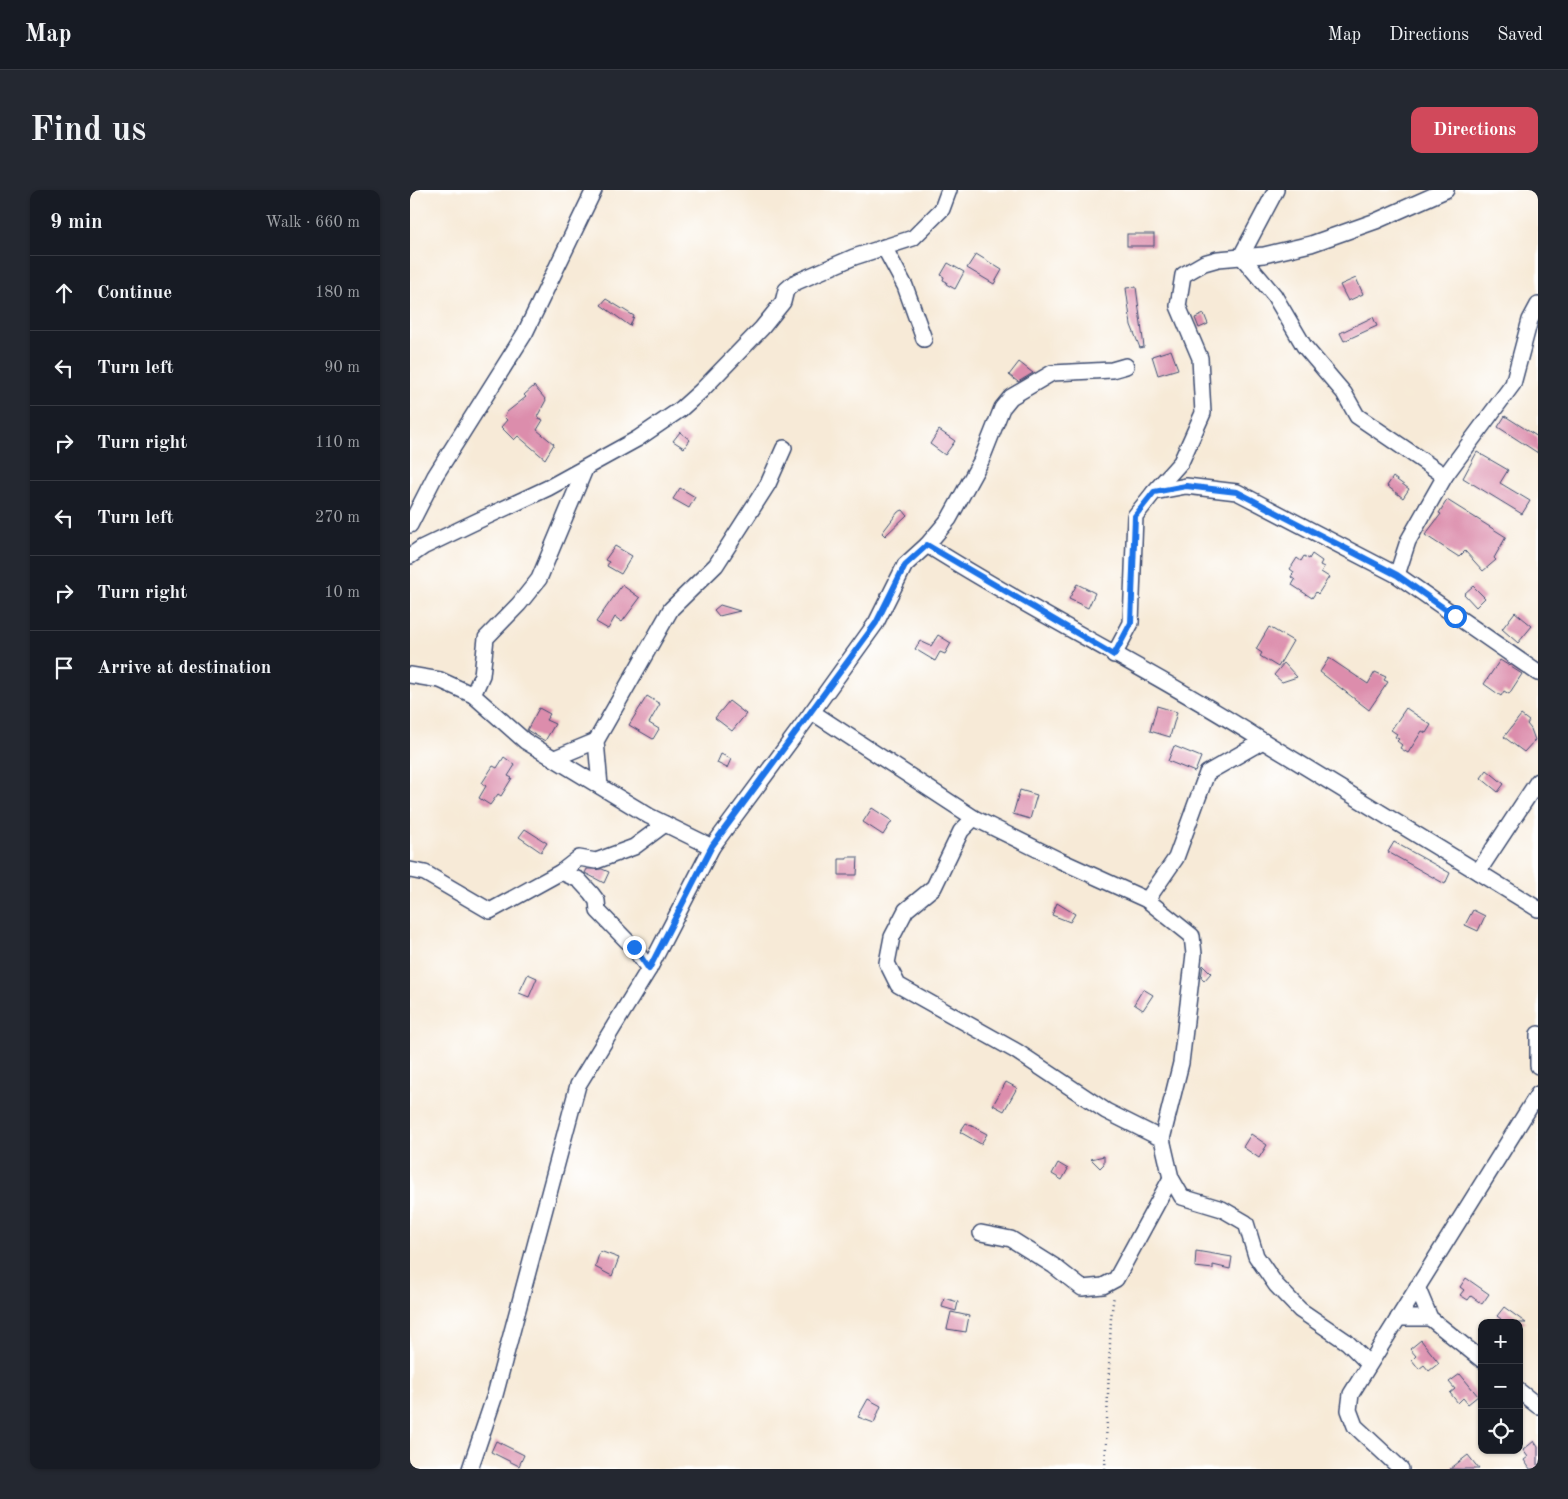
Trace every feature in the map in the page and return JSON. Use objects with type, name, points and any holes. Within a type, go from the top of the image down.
[{"type":"street","points":[[410,526],[435,476],[525,333],[594,190]]},
{"type":"street","points":[[410,556],[435,541],[585,469],[619,450],[681,409],[762,328],[783,302],[786,290],[794,283],[854,257],[913,238],[930,224],[942,210],[950,190]]},
{"type":"street","points":[[1241,256],[1276,190]]},
{"type":"street","points":[[1114,655],[1131,623],[1135,516],[1181,462],[1203,413],[1200,358],[1178,306],[1183,275],[1204,263],[1241,256],[1264,255],[1311,244],[1376,222],[1446,190]]},
{"type":"street","points":[[884,247],[905,286],[924,339]]},
{"type":"street","points":[[1241,256],[1274,295],[1304,346],[1344,393],[1357,416],[1445,476]]},
{"type":"street","points":[[1397,575],[1408,541],[1445,476],[1513,384],[1530,320],[1538,305]]},
{"type":"street","points":[[470,1469],[496,1395],[578,1085],[649,969],[712,846],[876,623],[905,565],[927,545],[948,518],[981,460],[1002,408],[1011,397],[1052,373],[1112,370],[1126,366]]},
{"type":"street","points":[[600,786],[596,741],[671,609],[716,565],[768,484],[784,448]]},
{"type":"street","points":[[1181,462],[1186,486]]},
{"type":"street","points":[[473,695],[482,675],[486,638],[520,604],[539,579],[585,469]]},
{"type":"street","points":[[1154,492],[1186,486],[1237,492],[1397,575],[1538,673]]},
{"type":"street","points":[[927,545],[1114,655],[1194,697],[1538,909]]},
{"type":"street","points":[[410,675],[440,680],[473,695],[524,741],[556,758],[665,824],[712,846]]},
{"type":"street","points":[[812,712],[974,818],[1061,861],[1147,900],[1192,936],[1194,954],[1181,1063],[1162,1139],[1171,1178],[1182,1197],[1222,1208],[1246,1223],[1256,1256],[1276,1286],[1300,1310],[1347,1342],[1369,1364]]},
{"type":"street","points":[[556,758],[596,741]]},
{"type":"street","points":[[1147,900],[1176,858],[1207,773],[1263,741]]},
{"type":"street","points":[[1478,872],[1538,781]]},
{"type":"street","points":[[974,818],[961,831],[934,887],[906,910],[892,937],[887,963],[898,985],[1016,1051],[1106,1110],[1162,1139]]},
{"type":"street","points":[[410,870],[425,873],[490,911],[561,872],[579,858],[596,861],[634,847],[665,824]]},
{"type":"street","points":[[561,872],[579,880],[591,893],[597,901],[598,911],[634,947],[649,969]]},
{"type":"street","points":[[1538,1034],[1538,1066]]},
{"type":"street","points":[[1405,1469],[1396,1464],[1355,1426],[1351,1419],[1351,1394],[1538,1094]]},
{"type":"street","points":[[981,1232],[1011,1239],[1054,1266],[1082,1288],[1103,1286],[1116,1279],[1171,1178]]},
{"type":"street","points":[[1417,1287],[1430,1318],[1478,1357]]},
{"type":"street","points":[[1398,1318],[1430,1318]]},
{"type":"street","points":[[1523,1394],[1538,1406]]},
{"type":"path","points":[[1105,1469],[1111,1318],[1116,1279]]},
{"type":"building","points":[[1127,234],[1154,234],[1154,246],[1127,246]]},
{"type":"building","points":[[976,254],[1002,270],[994,284],[967,268]]},
{"type":"building","points":[[948,263],[964,272],[955,289],[946,284],[947,282],[943,280],[944,277],[941,275]]},
{"type":"building","points":[[1356,278],[1363,294],[1348,301],[1340,285]]},
{"type":"building","points":[[1136,287],[1144,347],[1140,348],[1131,325],[1126,288]]},
{"type":"building","points":[[606,299],[634,316],[630,326],[601,305]]},
{"type":"building","points":[[1204,314],[1208,324],[1199,328],[1195,318]]},
{"type":"building","points":[[1373,317],[1377,326],[1344,341],[1340,333]]},
{"type":"building","points":[[1171,350],[1178,369],[1158,375],[1152,356]]},
{"type":"building","points":[[1019,362],[1033,373],[1018,382],[1009,375]]},
{"type":"building","points":[[534,386],[546,400],[537,417],[543,420],[537,430],[554,444],[545,459],[518,436],[514,440],[501,427],[507,420],[504,417],[507,412],[526,397],[524,395]]},
{"type":"building","points":[[1505,416],[1538,437],[1538,453],[1498,427]]},
{"type":"building","points":[[939,430],[955,441],[945,455],[930,444]]},
{"type":"building","points":[[680,432],[690,440],[684,448],[673,441]]},
{"type":"building","points":[[1477,452],[1508,470],[1500,483],[1530,501],[1522,514],[1463,478]]},
{"type":"building","points":[[1393,477],[1409,489],[1403,498],[1387,486]]},
{"type":"building","points":[[680,488],[695,497],[689,508],[673,499]]},
{"type":"building","points":[[1447,500],[1506,537],[1494,558],[1496,560],[1483,571],[1465,551],[1459,557],[1425,535],[1441,514],[1439,513]]},
{"type":"building","points":[[903,510],[907,515],[885,536],[882,533],[898,512]]},
{"type":"building","points":[[615,546],[632,556],[621,574],[607,566],[609,562],[605,560]]},
{"type":"building","points":[[1312,554],[1322,561],[1320,565],[1324,567],[1321,572],[1329,577],[1318,594],[1316,592],[1312,598],[1292,585],[1295,580],[1291,577],[1294,572],[1290,569],[1297,558],[1301,561],[1304,556],[1309,559]]},
{"type":"building","points":[[1077,584],[1095,593],[1088,608],[1069,599]]},
{"type":"building","points":[[622,585],[640,598],[622,622],[615,617],[608,629],[596,622]]},
{"type":"building","points":[[1473,586],[1485,598],[1476,607],[1464,594]]},
{"type":"building","points":[[720,605],[740,611],[719,616],[714,610]]},
{"type":"building","points":[[1515,612],[1532,626],[1518,643],[1502,629]]},
{"type":"building","points":[[1269,627],[1293,641],[1278,667],[1260,656],[1262,653],[1256,649]]},
{"type":"building","points":[[938,635],[951,643],[945,654],[940,652],[935,661],[915,649],[920,641],[931,646]]},
{"type":"building","points":[[1329,658],[1368,684],[1375,672],[1386,677],[1384,680],[1388,682],[1369,710],[1320,672]]},
{"type":"building","points":[[1500,660],[1522,674],[1509,694],[1504,691],[1501,696],[1484,684]]},
{"type":"building","points":[[1284,663],[1297,677],[1282,682],[1274,675]]},
{"type":"building","points":[[647,696],[660,704],[649,723],[659,729],[653,739],[629,725]]},
{"type":"building","points":[[729,701],[746,714],[732,731],[715,718]]},
{"type":"building","points":[[1157,706],[1177,712],[1170,737],[1150,731]]},
{"type":"building","points":[[539,708],[550,714],[546,720],[555,724],[545,741],[527,730]]},
{"type":"building","points":[[1406,708],[1431,725],[1426,733],[1422,731],[1408,753],[1400,748],[1402,745],[1397,741],[1399,739],[1395,737],[1397,734],[1391,730]]},
{"type":"building","points":[[1521,715],[1529,721],[1527,724],[1535,740],[1524,752],[1504,737]]},
{"type":"building","points":[[1174,746],[1201,757],[1195,772],[1168,761]]},
{"type":"building","points":[[721,754],[731,759],[727,768],[717,763]]},
{"type":"building","points":[[504,757],[515,765],[508,776],[512,778],[501,796],[498,794],[490,805],[479,798],[486,786],[482,783],[493,766],[497,768]]},
{"type":"building","points":[[1487,770],[1504,784],[1498,792],[1481,778]]},
{"type":"building","points":[[1020,790],[1037,795],[1030,819],[1013,814]]},
{"type":"building","points":[[872,808],[892,821],[883,835],[863,822]]},
{"type":"building","points":[[525,829],[547,843],[541,852],[519,837]]},
{"type":"building","points":[[1394,842],[1450,873],[1445,884],[1388,852]]},
{"type":"building","points":[[847,857],[858,857],[857,875],[839,875],[839,859],[847,859]]},
{"type":"building","points":[[587,869],[602,869],[609,872],[604,883],[585,873]]},
{"type":"building","points":[[1057,903],[1075,914],[1070,922],[1052,915]]},
{"type":"building","points":[[1473,910],[1485,916],[1478,931],[1465,925]]},
{"type":"building","points":[[1203,965],[1211,973],[1204,981],[1201,978]]},
{"type":"building","points":[[528,974],[537,978],[529,997],[519,993]]},
{"type":"building","points":[[1143,989],[1153,995],[1143,1010],[1134,1004]]},
{"type":"building","points":[[1006,1082],[1017,1088],[1004,1111],[993,1105]]},
{"type":"building","points":[[966,1123],[987,1134],[981,1144],[960,1132]]},
{"type":"building","points":[[1251,1134],[1267,1145],[1259,1158],[1243,1147]]},
{"type":"building","points":[[1104,1156],[1104,1164],[1100,1168],[1091,1159]]},
{"type":"building","points":[[1058,1163],[1068,1169],[1062,1180],[1052,1174]]},
{"type":"building","points":[[600,1251],[619,1258],[612,1276],[595,1267]]},
{"type":"building","points":[[1196,1251],[1232,1257],[1230,1269],[1213,1265],[1213,1269],[1195,1267]]},
{"type":"building","points":[[1466,1278],[1489,1294],[1482,1304],[1471,1296],[1468,1300],[1460,1295],[1464,1290],[1460,1287]]},
{"type":"building","points":[[944,1298],[958,1302],[956,1311],[942,1307]]},
{"type":"building","points":[[1504,1307],[1520,1319],[1501,1319],[1497,1316]]},
{"type":"building","points":[[951,1312],[969,1316],[966,1332],[947,1329]]},
{"type":"building","points":[[1421,1340],[1439,1363],[1429,1371],[1424,1365],[1419,1369],[1412,1360],[1416,1356],[1410,1349]]},
{"type":"building","points":[[1460,1374],[1478,1396],[1468,1404],[1463,1398],[1458,1403],[1450,1393],[1455,1389],[1449,1382]]},
{"type":"building","points":[[868,1399],[881,1406],[874,1423],[858,1417]]},
{"type":"building","points":[[496,1441],[524,1455],[519,1466],[491,1452]]},
{"type":"building","points":[[1534,1441],[1538,1447],[1538,1469],[1530,1469],[1524,1460],[1528,1457],[1523,1450]]},
{"type":"building","points":[[1468,1455],[1479,1469],[1450,1469]]},
{"type":"route","points":[[634,947],[649,969],[712,846],[876,623],[905,565],[927,545],[966,570],[1114,655],[1131,623],[1132,546],[1135,516],[1154,492],[1186,486],[1237,492],[1397,575],[1455,616]]}]
